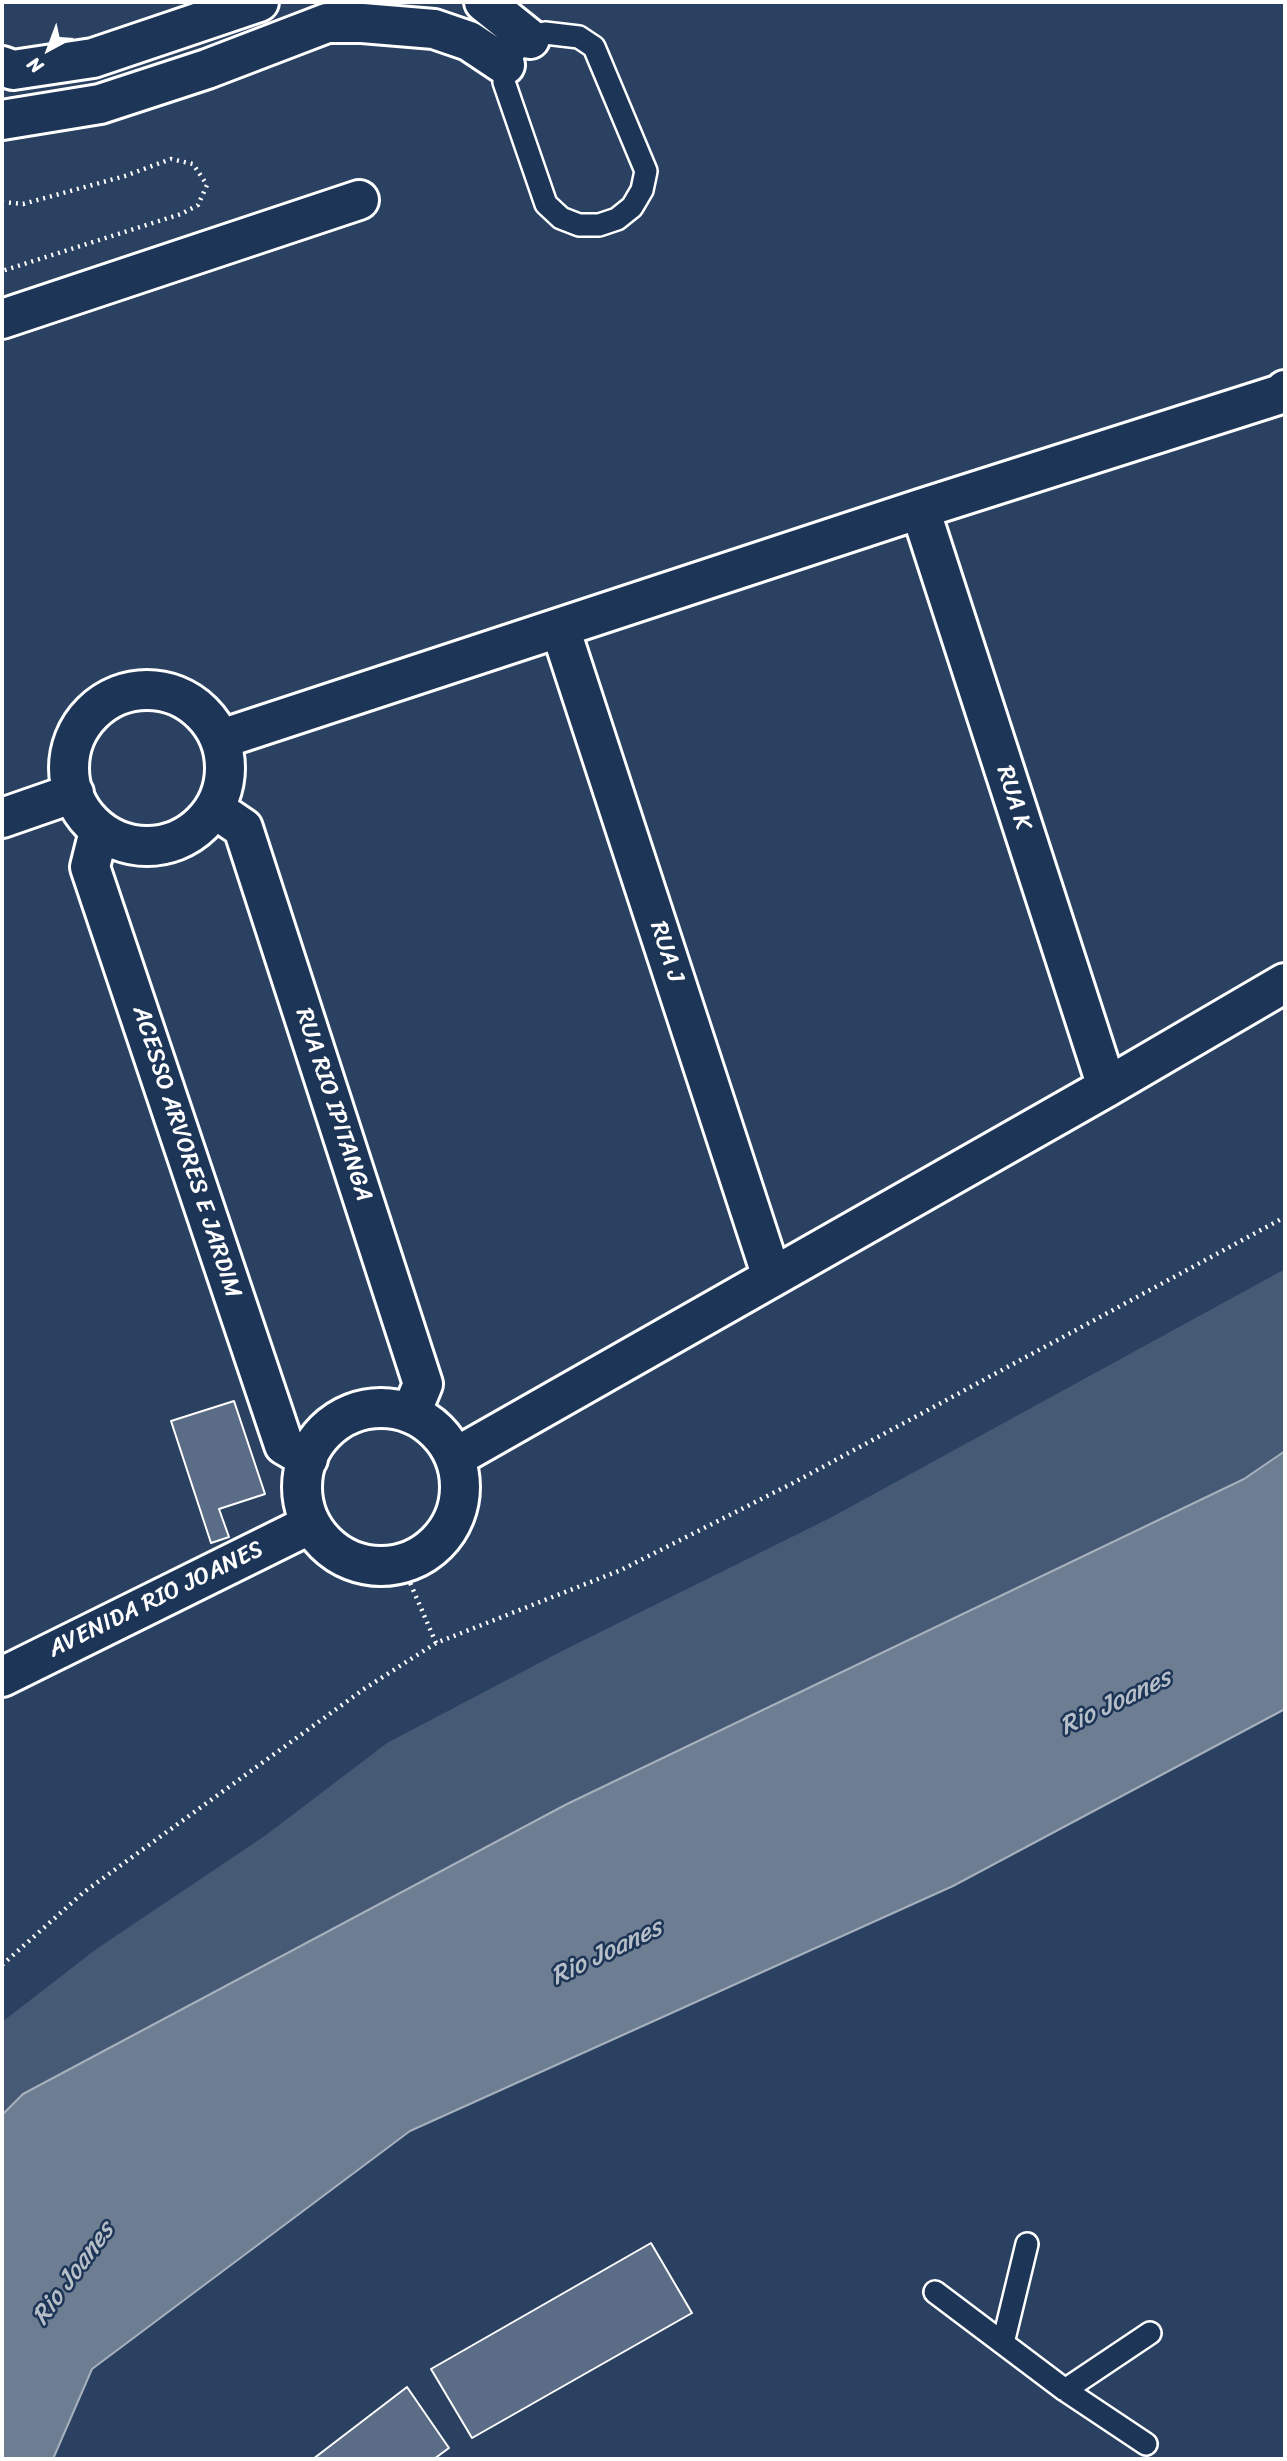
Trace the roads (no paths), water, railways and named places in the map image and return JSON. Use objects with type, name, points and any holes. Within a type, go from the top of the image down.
[{"type":"street","points":[[2,66],[13,70],[93,58],[259,2]]},
{"type":"street","points":[[484,2],[517,52]]},
{"type":"street","points":[[2,120],[100,104],[207,69],[327,23],[434,29],[469,41],[517,52]]},
{"type":"street","points":[[2,318],[359,200]]},
{"type":"street","points":[[221,739],[920,509],[1285,393]]},
{"type":"street","name":"RUA K","points":[[920,509],[1107,1087]]},
{"type":"street","name":"RUA J","points":[[560,628],[772,1277]]},
{"type":"street","points":[[150,689],[180,696],[205,714],[221,739],[226,778],[215,809],[193,834],[162,846],[129,845],[99,831],[79,808],[68,760],[77,732],[95,708],[121,693],[150,689]]},
{"type":"street","points":[[2,818],[74,793]]},
{"type":"street","name":"RUA RIO IPITANGA","points":[[215,809],[243,828],[423,1384],[411,1413]]},
{"type":"street","name":"ACESSO ARVORES E JARDIM","points":[[99,831],[90,867],[284,1445],[308,1459]]},
{"type":"street","points":[[456,1457],[1285,983]]},
{"type":"street","points":[[383,1407],[411,1413],[437,1431],[456,1457],[461,1481],[458,1508],[447,1534],[427,1553],[402,1564],[374,1567],[347,1559],[325,1543],[311,1524],[305,1504],[303,1473],[312,1447],[330,1426],[355,1412],[383,1407]]},
{"type":"street","name":"AVENIDA RIO JOANES","points":[[2,1677],[311,1524]]},
{"type":"lane","points":[[545,33],[579,37],[593,47],[646,171],[642,190],[632,207],[617,219],[598,225],[579,225],[561,218],[546,205],[504,82],[517,52],[545,33]]},
{"type":"lane","points":[[1003,2343],[1027,2244]]},
{"type":"lane","points":[[935,2292],[1065,2390],[1146,2444]]},
{"type":"lane","points":[[1065,2390],[1150,2333]]},
{"type":"water","name":"Rio Joanes","points":[[1285,1451],[1285,1709],[953,1886],[410,2131],[92,2369],[53,2459],[2,2459],[2,2115],[23,2094],[567,1804],[1244,1479]]}]
